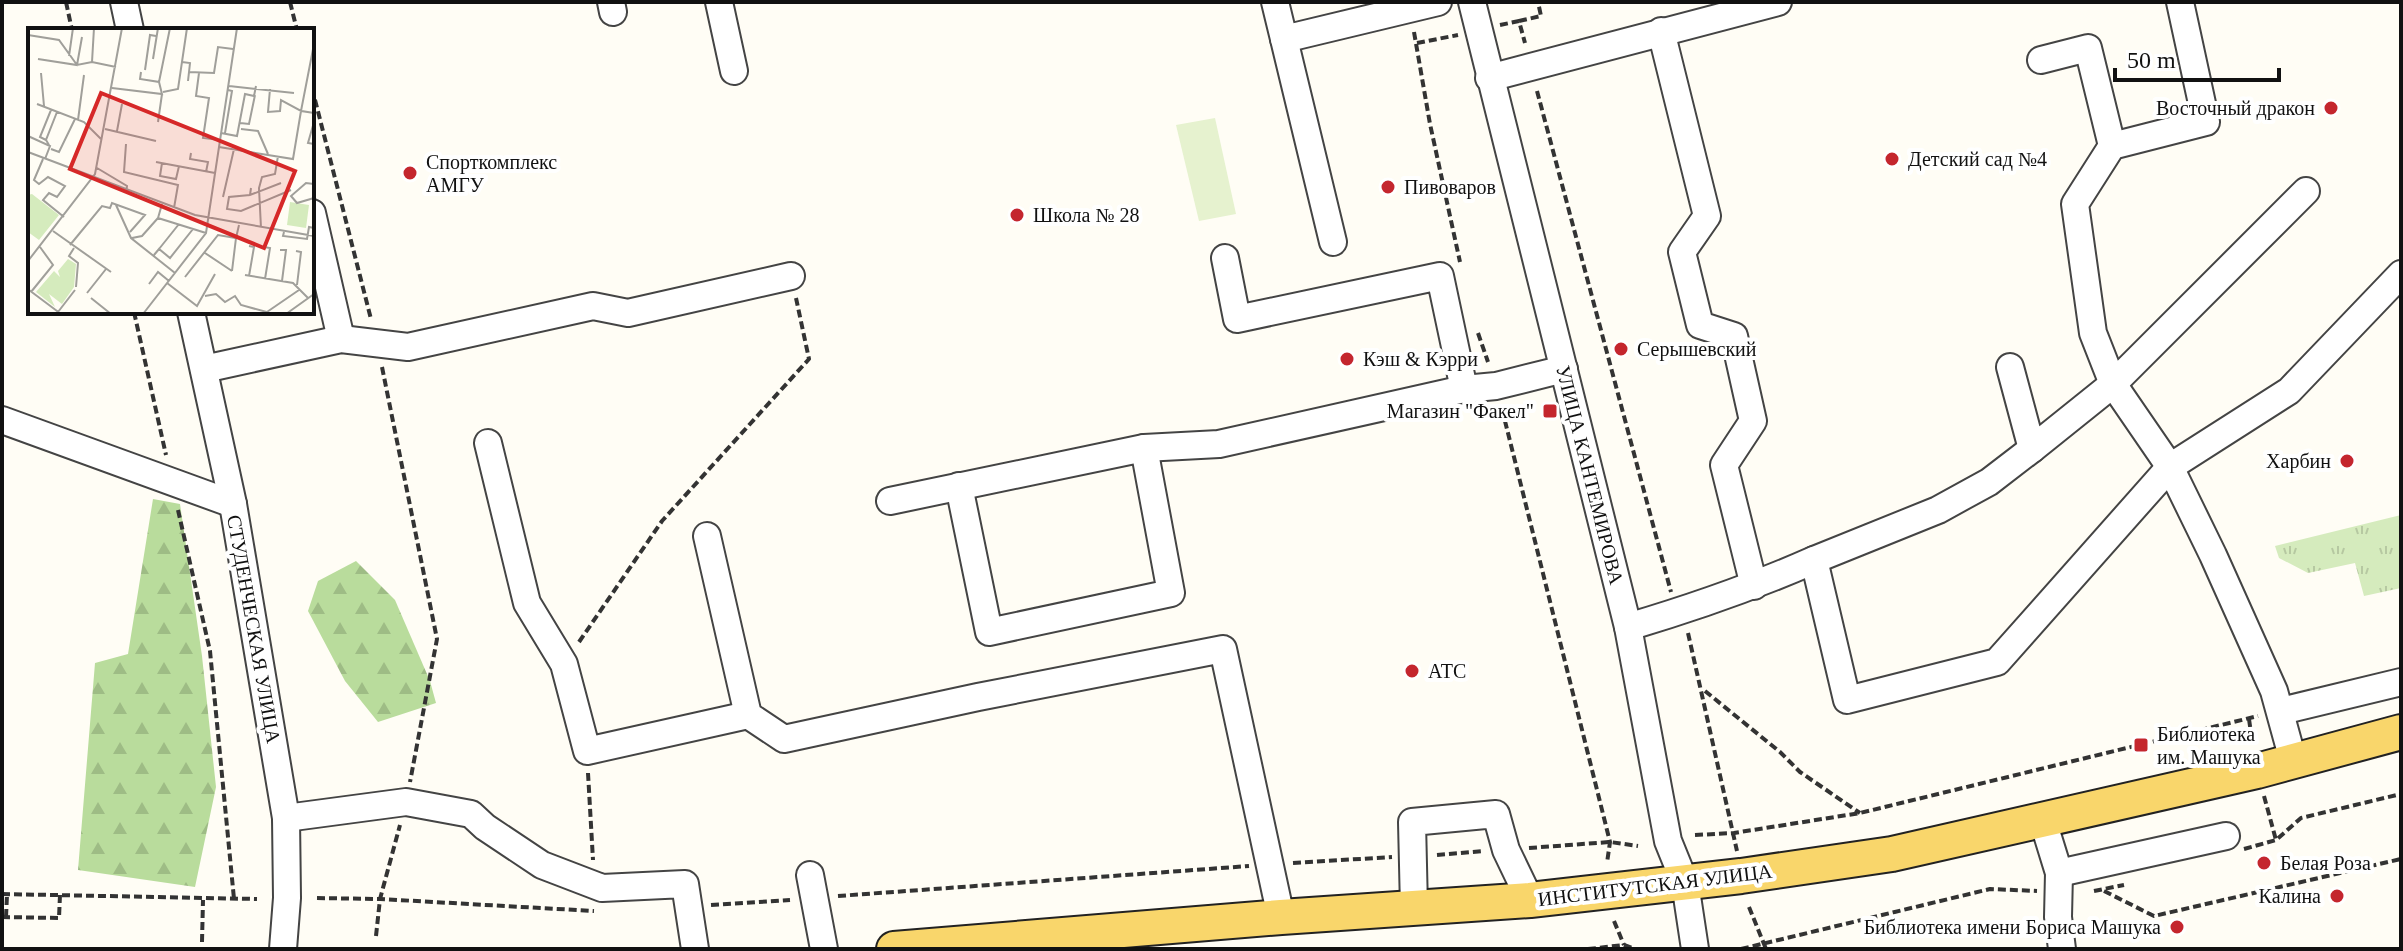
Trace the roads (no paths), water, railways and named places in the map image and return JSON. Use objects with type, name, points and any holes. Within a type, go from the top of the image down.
[{"type":"main road","name":"ИНСТИТУТСКАЯ УЛИЦА","points":[[894,949],[1128,939],[1281,917],[1530,900],[1685,883],[1892,854],[2043,821],[2401,732]]},
{"type":"street","points":[[124,2],[130,28]]},
{"type":"street","points":[[719,2],[734,71]]},
{"type":"street","points":[[1275,2],[1333,242]]},
{"type":"street","points":[[1284,39],[1438,2]]},
{"type":"street","name":"УЛИЦА КАНТЕМИРОВА","points":[[1472,2],[1628,627],[1668,841],[1685,883],[1695,949]]},
{"type":"street","points":[[1489,78],[1778,2]]},
{"type":"street","points":[[2180,2],[2206,122],[2112,146],[2075,204],[2093,333],[2113,384],[2170,467],[2213,555],[2274,691],[2293,760]]},
{"type":"street","points":[[1661,31],[1707,216],[1682,252],[1700,325],[1734,336],[1753,421],[1724,465],[1754,586]]},
{"type":"street","points":[[2041,60],[2088,48],[2112,146]]},
{"type":"street","points":[[1628,627],[1754,586],[1938,510],[1989,482],[2113,384],[2306,191]]},
{"type":"street","points":[[314,222],[341,339]]},
{"type":"street","points":[[1225,258],[1237,319],[1440,276],[1464,389]]},
{"type":"street","points":[[1814,560],[1847,700],[1997,662],[2170,467],[2289,391],[2401,274]]},
{"type":"street","points":[[204,369],[341,339],[408,347],[593,306],[628,313],[791,276]]},
{"type":"street","name":"СТУДЕНЧЕСКАЯ УЛИЦА","points":[[191,314],[233,504],[286,818],[287,898],[283,949]]},
{"type":"street","points":[[2010,367],[2032,449]]},
{"type":"street","points":[[890,501],[1144,448],[1219,444],[1564,369]]},
{"type":"street","points":[[2,420],[233,504]]},
{"type":"street","points":[[488,443],[527,603],[564,664],[587,751],[748,715]]},
{"type":"street","points":[[959,486],[989,632],[1171,593],[1144,448]]},
{"type":"street","points":[[707,536],[748,715],[784,739],[1223,649],[1281,917]]},
{"type":"street","points":[[2281,711],[2401,682]]},
{"type":"street","points":[[286,818],[406,802],[471,814],[542,865],[602,888],[685,884],[695,949]]},
{"type":"street","points":[[1414,908],[1412,822],[1496,814],[1506,850],[1530,900]]},
{"type":"street","points":[[2043,821],[2059,873],[2058,917],[2062,949]]},
{"type":"street","points":[[2059,873],[2226,836]]},
{"type":"street","points":[[812,887],[824,949]]},
{"type":"place","name":"Восточный дракон","points":[[2331,108]]},
{"type":"place","name":"Детский сад №4","points":[[1892,159]]},
{"type":"place","name":"Спорткомплекс АМГУ","points":[[410,173]]},
{"type":"place","name":"Пивоваров","points":[[1388,187]]},
{"type":"place","name":"Школа № 28","points":[[1017,215]]},
{"type":"place","name":"Серышевский","points":[[1621,349]]},
{"type":"place","name":"Кэш & Кэрри","points":[[1347,359]]},
{"type":"place","name":"Магазин \"Факел\"","points":[[1550,411]]},
{"type":"place","name":"Харбин","points":[[2347,461]]},
{"type":"place","name":"АТС","points":[[1412,671]]},
{"type":"place","name":"Библиотека им. Машука","points":[[2141,745]]},
{"type":"place","name":"Белая Роза","points":[[2264,863]]},
{"type":"place","name":"Калина","points":[[2337,896]]},
{"type":"place","name":"Библиотека имени Бориса Машука","points":[[2177,927]]}]
